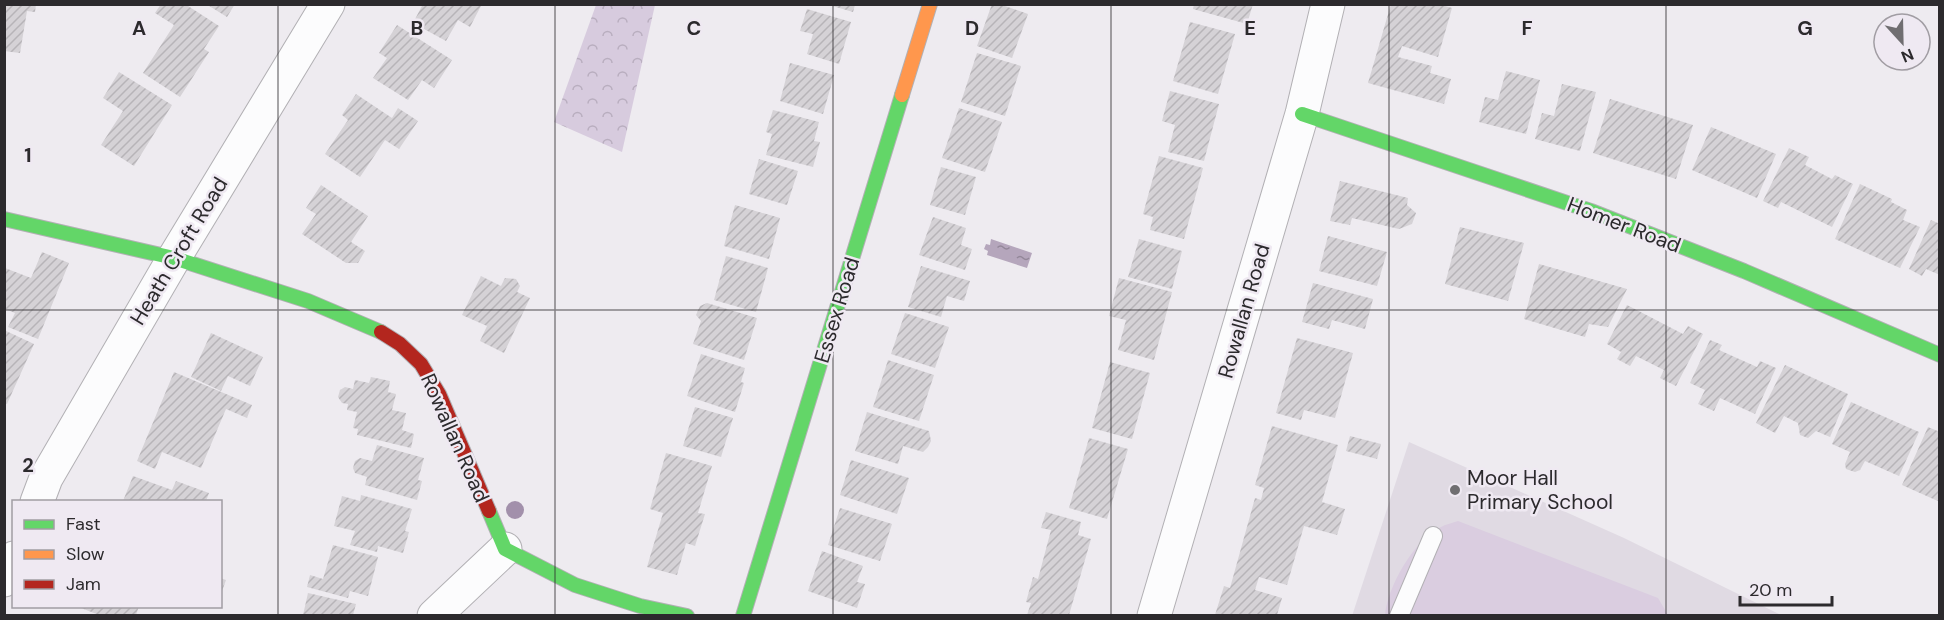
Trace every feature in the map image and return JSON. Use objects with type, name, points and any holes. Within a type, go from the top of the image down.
[{"type":"street","name":"Heath Croft Road","points":[[37,500],[46,478],[174,258],[328,4]]},
{"type":"street","name":"Essex Road","points":[[743,615],[930,4]]},
{"type":"street","name":"Rowallan Road","points":[[1154,615],[1302,114],[1328,4]]},
{"type":"street","name":"Homer Road","points":[[1302,114],[1591,212],[1744,271],[1940,355]]},
{"type":"street","name":"Rowallan Road","points":[[4,219],[174,258],[308,301],[374,328],[400,345],[421,364],[440,394],[505,549]]},
{"type":"street","points":[[434,615],[505,549],[575,585],[640,606],[687,615]]},
{"type":"street","points":[[4,580],[12,562]]},
{"type":"lane","points":[[1399,615],[1433,536]]},
{"type":"shaded area","name":"Moor Hall Primary School","points":[[1409,442],[1624,538],[1781,615],[1352,616]]},
{"type":"shaded area","points":[[1458,521],[1658,598],[1668,615],[1385,616],[1396,579],[1412,553],[1431,533]]},
{"type":"green space","points":[[596,5],[655,5],[622,152],[554,122]]},
{"type":"water","points":[[991,239],[1032,253],[1027,268],[987,255],[988,251],[984,249],[986,244],[990,245]]},
{"type":"building","points":[[4,4],[36,4],[35,12],[27,11],[20,53],[4,51]]},
{"type":"building","points":[[161,4],[185,4],[219,26],[204,49],[209,52],[180,97],[143,73],[174,25],[155,13]]},
{"type":"building","points":[[206,4],[235,4],[227,17]]},
{"type":"building","points":[[423,4],[482,4],[470,27],[458,20],[446,41],[413,23]]},
{"type":"building","points":[[992,4],[999,4],[1028,14],[1012,58],[977,46]]},
{"type":"building","points":[[1194,4],[1253,4],[1247,24],[1193,9]]},
{"type":"building","points":[[1391,4],[1438,4],[1452,8],[1438,57],[1402,46],[1398,57],[1432,66],[1430,73],[1451,79],[1444,104],[1368,83]]},
{"type":"building","points":[[829,5],[855,5],[853,12]]},
{"type":"building","points":[[807,9],[851,22],[839,64],[807,54],[813,34],[800,31]]},
{"type":"building","points":[[1190,22],[1235,34],[1218,94],[1173,81]]},
{"type":"building","points":[[397,25],[452,60],[434,88],[422,80],[408,100],[373,78],[387,58],[379,53]]},
{"type":"building","points":[[977,53],[1021,66],[1005,116],[961,102]]},
{"type":"building","points":[[790,63],[834,75],[823,114],[780,101]]},
{"type":"building","points":[[1506,71],[1540,80],[1526,134],[1479,122],[1485,97],[1498,100]]},
{"type":"building","points":[[119,72],[172,105],[134,166],[101,145],[123,111],[103,98]]},
{"type":"building","points":[[1562,84],[1596,92],[1580,151],[1535,139],[1542,113],[1554,116]]},
{"type":"building","points":[[1170,91],[1219,104],[1204,161],[1168,152],[1175,125],[1162,121]]},
{"type":"building","points":[[356,94],[392,118],[398,108],[418,121],[399,149],[385,140],[360,177],[325,154],[348,120],[342,115]]},
{"type":"building","points":[[1610,99],[1693,125],[1676,179],[1593,153]]},
{"type":"building","points":[[959,108],[1002,122],[985,172],[942,158]]},
{"type":"building","points":[[773,110],[819,122],[814,141],[820,142],[813,167],[766,155],[772,134],[766,132]]},
{"type":"building","points":[[1711,127],[1776,154],[1757,198],[1692,170]]},
{"type":"building","points":[[1789,148],[1809,157],[1805,165],[1832,179],[1835,175],[1853,184],[1832,227],[1781,202],[1778,208],[1763,201]]},
{"type":"building","points":[[1159,156],[1203,168],[1184,239],[1150,230],[1153,217],[1143,214]]},
{"type":"building","points":[[759,159],[798,171],[787,205],[749,194]]},
{"type":"building","points":[[941,167],[976,177],[965,215],[930,205]]},
{"type":"building","points":[[1340,181],[1408,198],[1407,205],[1416,213],[1412,224],[1399,229],[1352,218],[1350,225],[1330,221]]},
{"type":"building","points":[[1860,184],[1892,199],[1891,202],[1907,210],[1903,220],[1920,227],[1900,268],[1835,239]]},
{"type":"building","points":[[321,185],[368,216],[351,242],[365,251],[358,263],[346,263],[302,234],[316,214],[306,208]]},
{"type":"building","points":[[735,205],[780,218],[769,259],[724,246]]},
{"type":"building","points":[[933,217],[966,228],[961,245],[972,249],[965,270],[919,255]]},
{"type":"building","points":[[1931,220],[1940,224],[1940,275],[1926,269],[1922,276],[1909,269]]},
{"type":"building","points":[[1460,227],[1524,243],[1508,301],[1445,284]]},
{"type":"building","points":[[1328,236],[1387,252],[1377,286],[1319,271]]},
{"type":"building","points":[[1139,239],[1182,251],[1172,289],[1128,277]]},
{"type":"building","points":[[42,252],[69,263],[38,339],[8,327],[15,313],[5,309],[5,268],[31,278]]},
{"type":"building","points":[[726,256],[768,268],[756,312],[714,300]]},
{"type":"building","points":[[1539,264],[1627,289],[1608,327],[1589,324],[1585,337],[1524,319]]},
{"type":"building","points":[[921,266],[970,281],[964,301],[947,296],[941,317],[908,307]]},
{"type":"building","points":[[481,276],[501,286],[505,278],[516,279],[520,286],[517,292],[530,298],[504,353],[480,341],[487,326],[462,315]]},
{"type":"building","points":[[1119,278],[1172,292],[1154,360],[1118,350],[1126,320],[1109,316]]},
{"type":"building","points":[[1313,283],[1373,299],[1365,329],[1332,320],[1329,329],[1302,322]]},
{"type":"building","points":[[707,303],[757,318],[744,360],[693,344],[701,321],[696,315],[700,306]]},
{"type":"building","points":[[1627,305],[1683,334],[1688,326],[1703,334],[1676,386],[1660,378],[1664,370],[1636,356],[1630,366],[1617,359],[1621,352],[1607,344]]},
{"type":"building","points":[[905,313],[949,327],[935,368],[891,354]]},
{"type":"building","points":[[4,330],[34,344],[7,404],[4,403]]},
{"type":"building","points":[[211,333],[263,357],[250,386],[228,376],[221,391],[191,377]]},
{"type":"building","points":[[1297,338],[1353,353],[1335,418],[1304,410],[1301,420],[1276,413]]},
{"type":"building","points":[[1710,340],[1722,345],[1719,350],[1757,367],[1760,361],[1776,368],[1755,414],[1720,398],[1714,411],[1698,404],[1705,390],[1690,383]]},
{"type":"building","points":[[701,354],[745,368],[741,382],[744,383],[735,412],[687,396]]},
{"type":"building","points":[[888,360],[934,375],[919,421],[873,407]]},
{"type":"building","points":[[1110,362],[1150,373],[1132,439],[1092,428]]},
{"type":"building","points":[[1785,365],[1848,394],[1830,437],[1816,431],[1808,438],[1800,435],[1798,423],[1784,416],[1775,433],[1756,423]]},
{"type":"building","points":[[174,372],[252,405],[247,418],[226,409],[201,468],[162,452],[155,469],[137,461]]},
{"type":"building","points":[[371,377],[390,381],[388,392],[396,394],[392,410],[406,413],[402,430],[414,434],[411,448],[357,435],[358,429],[353,428],[357,412],[347,410],[348,404],[342,403],[338,397],[340,390],[345,387],[353,389],[355,380],[369,383]]},
{"type":"building","points":[[1851,402],[1919,432],[1899,476],[1865,461],[1860,470],[1855,472],[1846,469],[1845,464],[1850,452],[1832,444]]},
{"type":"building","points":[[695,407],[733,418],[721,457],[683,446]]},
{"type":"building","points":[[867,412],[929,431],[931,441],[928,447],[923,452],[903,446],[898,464],[855,451]]},
{"type":"building","points":[[1272,426],[1338,445],[1322,502],[1345,509],[1337,535],[1304,526],[1287,585],[1259,577],[1255,590],[1282,598],[1277,615],[1215,615],[1224,586],[1230,588],[1255,498],[1261,500],[1264,488],[1255,485]]},
{"type":"building","points":[[1928,427],[1940,432],[1940,502],[1902,485]]},
{"type":"building","points":[[1350,436],[1381,444],[1377,459],[1346,451]]},
{"type":"building","points":[[1089,438],[1128,449],[1107,519],[1069,508]]},
{"type":"building","points":[[377,445],[424,458],[418,480],[422,481],[417,500],[365,485],[367,477],[355,473],[353,468],[355,461],[360,458],[372,461]]},
{"type":"building","points":[[666,453],[712,466],[698,513],[705,514],[695,546],[686,543],[677,575],[647,567],[663,513],[650,509]]},
{"type":"building","points":[[851,460],[909,478],[897,514],[840,495]]},
{"type":"building","points":[[133,476],[172,490],[176,481],[209,493],[206,500],[123,500]]},
{"type":"building","points":[[361,495],[412,509],[405,531],[409,532],[403,553],[378,546],[377,552],[350,545],[355,531],[334,526],[342,496],[360,501]]},
{"type":"building","points":[[840,508],[892,524],[880,561],[828,545]]},
{"type":"building","points":[[1046,512],[1081,522],[1078,535],[1091,539],[1069,615],[1027,615],[1031,603],[1026,602],[1033,577],[1038,579],[1051,530],[1041,528]]},
{"type":"building","points":[[333,545],[378,557],[368,596],[350,591],[348,598],[307,587],[310,575],[323,579]]},
{"type":"building","points":[[822,551],[863,566],[857,582],[865,584],[857,608],[808,591]]},
{"type":"building","points":[[222,579],[226,580],[222,591]]},
{"type":"building","points":[[308,593],[356,604],[353,615],[303,615]]},
{"type":"building","points":[[81,608],[138,608],[136,615],[99,615]]},
{"type":"traffic: fast","points":[[743,616],[902,95]]},
{"type":"traffic: fast","points":[[1302,114],[1591,211],[1744,271],[1940,355]]},
{"type":"traffic: fast","points":[[4,219],[174,258],[308,301],[381,332]]},
{"type":"traffic: fast","points":[[489,511],[505,549],[575,585],[640,606],[687,616]]},
{"type":"traffic: slow","points":[[902,95],[930,4]]},
{"type":"traffic: jam","points":[[381,332],[400,344],[421,364],[439,394],[489,511]]},
{"type":"place","name":"Moor Hall Primary School","points":[[1455,490]]}]
